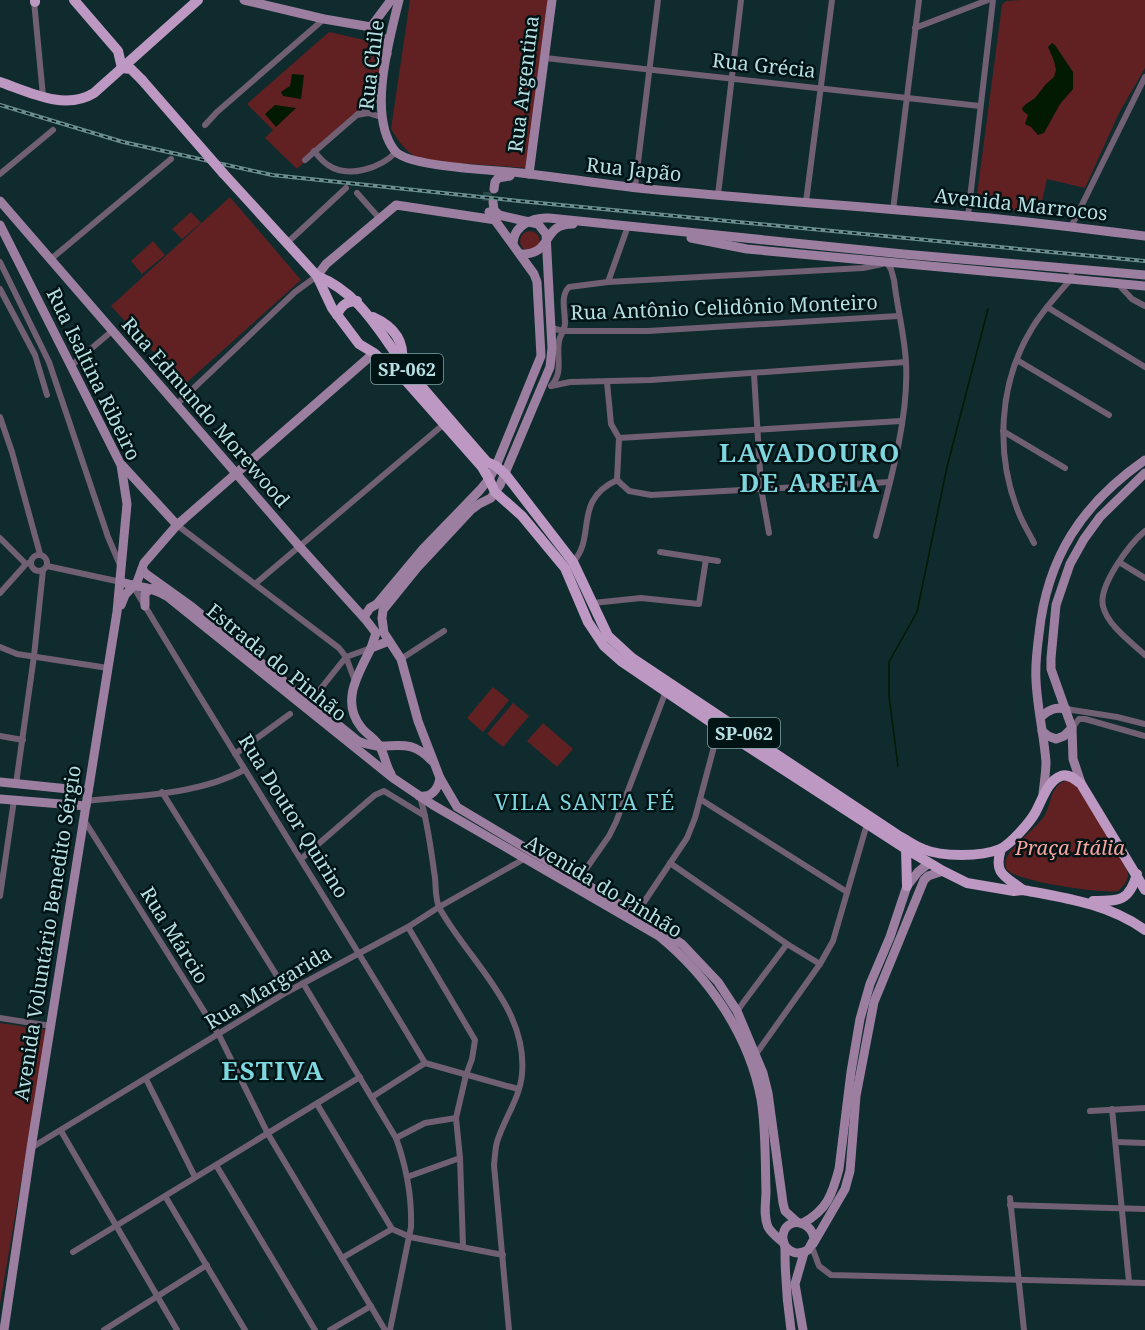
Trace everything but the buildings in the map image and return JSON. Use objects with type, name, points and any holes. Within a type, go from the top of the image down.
[{"type":"main road","points":[[74,0],[118,51],[122,68]]},
{"type":"main road","points":[[0,82],[60,101],[83,100],[135,58],[198,0]]},
{"type":"main road","points":[[135,58],[135,68],[140,79]]},
{"type":"main road","points":[[122,68],[131,69],[140,79]]},
{"type":"main road","name":"SP-062","points":[[140,79],[317,276],[337,315],[359,344],[374,353],[406,381],[489,479],[493,495],[522,516],[565,568],[588,622],[604,646],[621,661],[719,728],[943,871],[967,883],[1084,901],[1132,920],[1145,930]]},
{"type":"main road","name":"SP-062","points":[[317,276],[339,286],[357,301],[402,363],[487,462],[506,475],[573,562],[608,636],[632,658],[921,849],[937,854],[973,855],[1001,849],[998,859],[999,870],[1004,877],[1023,890]]},
{"type":"main road","points":[[337,315],[347,302],[357,301]]},
{"type":"main road","name":"SP-062","points":[[369,315],[387,326],[400,340],[403,346],[402,363]]},
{"type":"main road","name":"SP-062","points":[[374,353],[380,344],[381,333]]},
{"type":"main road","points":[[508,505],[519,493]]},
{"type":"main road","points":[[1001,849],[1034,814],[1042,796],[1053,782],[1067,775],[1081,784],[1145,890]]},
{"type":"main road","points":[[906,849],[907,886]]},
{"type":"main road","points":[[929,863],[973,855]]},
{"type":"main road","name":"SP-062","points":[[1084,901],[1122,900],[1128,894],[1137,874]]},
{"type":"street","points":[[35,0],[43,96]]},
{"type":"street","points":[[244,0],[324,19],[371,27],[383,38],[387,56]]},
{"type":"street","name":"Rua Chile","points":[[371,27],[391,0]]},
{"type":"street","name":"Rua Chile","points":[[396,152],[385,134],[381,117],[381,94],[399,0]]},
{"type":"street","name":"Rua Argentina","points":[[529,174],[552,0]]},
{"type":"street","points":[[635,188],[658,0]]},
{"type":"street","points":[[718,195],[741,0]]},
{"type":"street","points":[[806,202],[831,0]]},
{"type":"street","points":[[893,210],[919,0]]},
{"type":"street","points":[[915,28],[988,0]]},
{"type":"street","points":[[968,216],[993,0]]},
{"type":"street","points":[[205,124],[217,111],[324,19]]},
{"type":"street","name":"Rua Grécia","points":[[545,58],[980,106]]},
{"type":"street","points":[[1071,227],[1145,77]]},
{"type":"street","points":[[305,159],[381,94]]},
{"type":"street","points":[[357,115],[369,112],[381,117]]},
{"type":"street","points":[[0,174],[53,130]]},
{"type":"street","points":[[314,151],[327,165],[337,170],[354,171],[376,167],[388,161],[396,152]]},
{"type":"street","name":"Rua Japão","points":[[396,152],[404,158],[450,166],[635,188],[893,210]]},
{"type":"street","points":[[51,259],[171,159]]},
{"type":"street","points":[[450,166],[486,176],[491,188],[498,178],[503,176],[554,178]]},
{"type":"street","points":[[287,243],[346,188]]},
{"type":"street","points":[[357,193],[380,219]]},
{"type":"street","name":"Rua Edmundo Morewood","points":[[0,201],[298,546],[365,619]]},
{"type":"street","points":[[490,201],[499,215],[538,224],[548,239],[551,358],[540,392],[506,475],[493,495],[461,520],[417,568],[378,618],[372,621],[365,619],[370,608],[377,604],[423,549],[489,479],[521,408],[542,351],[537,282],[513,243],[490,213],[490,201]]},
{"type":"street","points":[[177,404],[295,292],[317,276],[326,264],[398,204],[496,220]]},
{"type":"street","name":"Avenida Marrocos","points":[[893,210],[1145,236]]},
{"type":"street","points":[[0,224],[4,219],[10,218],[19,223]]},
{"type":"street","points":[[513,243],[517,231],[539,218],[1145,286]]},
{"type":"street","name":"Rua Isaltina Ribeiro","points":[[0,224],[122,465],[127,504],[121,582]]},
{"type":"street","points":[[520,254],[534,254],[560,226],[576,224],[627,228],[747,249],[887,262]]},
{"type":"street","points":[[608,282],[627,228]]},
{"type":"street","points":[[894,280],[903,259]]},
{"type":"street","points":[[551,386],[560,372],[559,342],[565,324],[564,294],[569,287],[608,282],[864,268],[903,259],[1072,268],[1145,275]]},
{"type":"street","points":[[0,262],[49,362],[108,537],[122,568]]},
{"type":"street","points":[[876,536],[890,482],[905,398],[906,362],[894,280],[887,262]]},
{"type":"street","points":[[1034,543],[1018,512],[1009,483],[1003,431],[1008,389],[1017,360],[1031,330],[1071,279],[1072,268]]},
{"type":"street","points":[[1118,283],[1131,298],[1145,306]]},
{"type":"street","points":[[0,289],[35,356],[47,395]]},
{"type":"street","points":[[1047,307],[1145,367]]},
{"type":"street","name":"Rua Antônio Celidônio Monteiro","points":[[552,328],[563,331],[648,331],[898,316]]},
{"type":"street","points":[[72,364],[112,331]]},
{"type":"street","name":"Avenida Voluntário Benedito Sérgio","points":[[117,612],[125,596],[137,582],[144,563],[177,525],[374,353]]},
{"type":"street","points":[[1017,360],[1109,415]]},
{"type":"street","points":[[530,385],[535,391],[540,392],[551,386],[570,382],[754,374],[906,362]]},
{"type":"street","points":[[560,372],[570,382]]},
{"type":"street","points":[[754,374],[761,488],[769,533]]},
{"type":"street","points":[[607,382],[611,424],[618,438],[617,480],[629,491],[651,495],[890,482]]},
{"type":"street","points":[[521,408],[527,410],[529,416]]},
{"type":"street","points":[[0,417],[40,554],[47,559],[16,784]]},
{"type":"street","points":[[618,438],[901,421]]},
{"type":"street","points":[[255,584],[444,424]]},
{"type":"street","points":[[1003,431],[1065,468]]},
{"type":"street","points":[[1042,796],[1046,765],[1036,680],[1037,651],[1045,595],[1053,569],[1072,533],[1096,501],[1114,483],[1145,460]]},
{"type":"street","points":[[122,465],[177,525],[339,648],[346,657],[355,681]]},
{"type":"street","points":[[1081,784],[1073,759],[1072,729],[1053,676],[1050,658],[1059,594],[1070,564],[1084,539],[1100,517],[1145,473]]},
{"type":"street","points":[[573,562],[580,550],[591,502],[607,484],[617,480]]},
{"type":"street","points":[[127,504],[128,498],[134,493],[141,491],[147,493]]},
{"type":"street","points":[[1145,531],[1119,562],[1103,594],[1102,605],[1114,624],[1145,655]]},
{"type":"street","points":[[108,537],[125,536]]},
{"type":"street","points":[[0,538],[34,570],[45,568],[121,582]]},
{"type":"street","points":[[660,552],[717,561]]},
{"type":"street","points":[[0,593],[33,556],[40,554]]},
{"type":"street","points":[[592,603],[641,598],[699,604],[705,559]]},
{"type":"street","points":[[1119,562],[1145,578]]},
{"type":"street","points":[[142,569],[192,606],[358,741],[380,746],[404,744],[418,749],[436,765]]},
{"type":"street","name":"Avenida Voluntário Benedito Sérgio","points":[[4,1330],[121,582]]},
{"type":"street","name":"Estrada do Pinhão","points":[[121,582],[153,588],[168,597],[393,778],[419,796]]},
{"type":"street","name":"Rua Doutor Quirino","points":[[133,586],[244,770],[360,953],[425,1063]]},
{"type":"street","points":[[125,596],[143,603],[145,593],[153,588]]},
{"type":"street","points":[[383,610],[382,628],[401,659],[418,721],[440,778],[452,801],[462,811],[579,879],[681,944],[718,982],[737,1011],[756,1054],[768,1093],[785,1211],[800,1223],[811,1228],[814,1233],[812,1245],[814,1258],[819,1266],[831,1275],[1145,1283]]},
{"type":"street","points":[[365,619],[376,633],[355,681],[351,700],[355,717],[361,727],[380,746]]},
{"type":"street","points":[[401,659],[444,631]]},
{"type":"street","points":[[310,702],[346,657],[389,641]]},
{"type":"street","points":[[0,647],[17,654],[108,668]]},
{"type":"street","points":[[579,879],[609,837],[616,822],[666,691]]},
{"type":"street","points":[[1041,717],[1056,707],[1145,724]]},
{"type":"street","points":[[235,754],[290,714]]},
{"type":"street","points":[[1042,730],[1048,736],[1056,739],[1072,729],[1078,719],[1085,719],[1145,736]]},
{"type":"street","points":[[636,914],[687,838],[695,818],[719,728]]},
{"type":"street","points":[[0,736],[23,740]]},
{"type":"street","points":[[387,768],[390,753],[404,744]]},
{"type":"street","name":"Estrada do Pinhão","points":[[380,746],[393,778]]},
{"type":"street","points":[[0,799],[86,804],[218,782],[244,770]]},
{"type":"street","points":[[440,778],[436,790],[431,795],[419,796],[426,816],[439,907],[498,992],[509,1012],[517,1033],[521,1058],[522,1074],[497,1143],[494,1165],[509,1330]]},
{"type":"street","points":[[0,782],[88,791]]},
{"type":"street","points":[[301,859],[375,795],[384,790],[426,816]]},
{"type":"street","points":[[162,792],[287,992]]},
{"type":"street","name":"Avenida do Pinhão","points":[[419,796],[659,936],[677,951],[720,1002],[738,1031],[761,1099],[765,1217],[773,1235],[784,1245]]},
{"type":"street","points":[[700,799],[847,892]]},
{"type":"street","points":[[0,896],[14,800]]},
{"type":"street","name":"Rua Márcio","points":[[84,819],[219,1035],[268,1134],[371,1306],[388,1330]]},
{"type":"street","points":[[756,1054],[820,964],[833,941],[867,824]]},
{"type":"street","name":"Rua Margarida","points":[[31,1148],[287,992],[408,927],[524,859]]},
{"type":"street","points":[[670,863],[787,944],[820,964]]},
{"type":"street","points":[[791,1330],[785,1282],[784,1231],[792,1224],[818,1215],[835,1185],[860,1020],[870,984],[902,905],[907,886],[929,863]]},
{"type":"street","points":[[803,1330],[795,1284],[804,1253],[812,1245],[845,1189],[850,1171],[856,1096],[874,1002],[924,880],[928,876],[943,871]]},
{"type":"street","points":[[902,905],[909,904],[913,909]]},
{"type":"street","points":[[408,927],[476,1040],[456,1118],[460,1158],[463,1246]]},
{"type":"street","points":[[737,1011],[787,944]]},
{"type":"street","points":[[303,983],[396,1138],[407,1178],[412,1214],[410,1237],[388,1330]]},
{"type":"street","points":[[0,1018],[51,1026]]},
{"type":"street","points":[[372,1097],[425,1063],[518,1089]]},
{"type":"street","points":[[73,1251],[360,1077]]},
{"type":"street","points":[[146,1079],[195,1177]]},
{"type":"street","points":[[317,1104],[392,1229],[410,1237],[503,1255]]},
{"type":"street","points":[[1090,1111],[1145,1108]]},
{"type":"street","points":[[1112,1109],[1129,1282]]},
{"type":"street","points":[[396,1138],[426,1124],[456,1118]]},
{"type":"street","points":[[61,1131],[177,1330]]},
{"type":"street","points":[[1116,1142],[1145,1143]]},
{"type":"street","points":[[407,1178],[460,1158]]},
{"type":"street","points":[[216,1165],[315,1330]]},
{"type":"street","points":[[165,1196],[244,1330]]},
{"type":"street","points":[[1024,1330],[1010,1202],[1145,1209]]},
{"type":"street","points":[[342,1258],[392,1229]]},
{"type":"street","points":[[784,1245],[793,1253],[804,1253]]},
{"type":"street","points":[[104,1330],[207,1265]]},
{"type":"street","points":[[330,1330],[371,1306]]},
{"type":"green space","points":[[410,0],[549,0],[527,168],[428,161],[406,150],[398,140],[391,129]]},
{"type":"green space","points":[[1145,0],[1145,68],[1119,113],[1085,188],[1047,179],[1039,214],[979,206],[976,202],[1002,5],[1006,1]]},
{"type":"green space","points":[[329,32],[382,44],[378,92],[297,169],[265,138],[273,130],[247,104]]},
{"type":"green space","points":[[230,197],[301,280],[184,385],[111,306]]},
{"type":"green space","points":[[191,212],[201,223],[182,239],[172,229]]},
{"type":"green space","points":[[530,231],[537,234],[540,241],[537,248],[530,251],[523,248],[520,241],[523,234]]},
{"type":"green space","points":[[153,241],[165,255],[142,274],[131,261]]},
{"type":"green space","points":[[493,687],[509,700],[483,732],[467,718]]},
{"type":"green space","points":[[513,703],[529,716],[503,747],[487,734]]},
{"type":"green space","points":[[543,723],[573,749],[557,767],[527,741]]},
{"type":"green space","name":"Praça Itália","points":[[1065,781],[1074,781],[1121,856],[1128,875],[1126,882],[1118,891],[1096,891],[1030,880],[1006,868],[1008,855],[1045,815],[1054,791]]},
{"type":"green space","points":[[0,1023],[47,1030],[0,1304]]},
{"type":"shaded area","points":[[1052,43],[1073,72],[1073,89],[1060,104],[1044,133],[1038,135],[1025,124],[1028,115],[1022,108],[1035,98],[1054,77],[1056,70],[1048,47]]},
{"type":"shaded area","points":[[292,74],[304,75],[301,99],[283,96],[281,92],[290,86]]},
{"type":"shaded area","points":[[275,105],[296,108],[276,127],[265,114]]},
{"type":"waterway","points":[[898,766],[889,696],[889,662],[917,612],[947,467],[988,309]]},
{"type":"tunnel","points":[[487,201],[488,188]]},
{"type":"railway","points":[[0,105],[123,142],[272,175],[1145,261]]},
{"type":"district","name":"LAVADOURO DE AREIA","points":[[810,466]]},
{"type":"district","name":"VILA SANTA FÉ","points":[[585,801]]},
{"type":"district","name":"ESTIVA","points":[[273,1070]]}]
